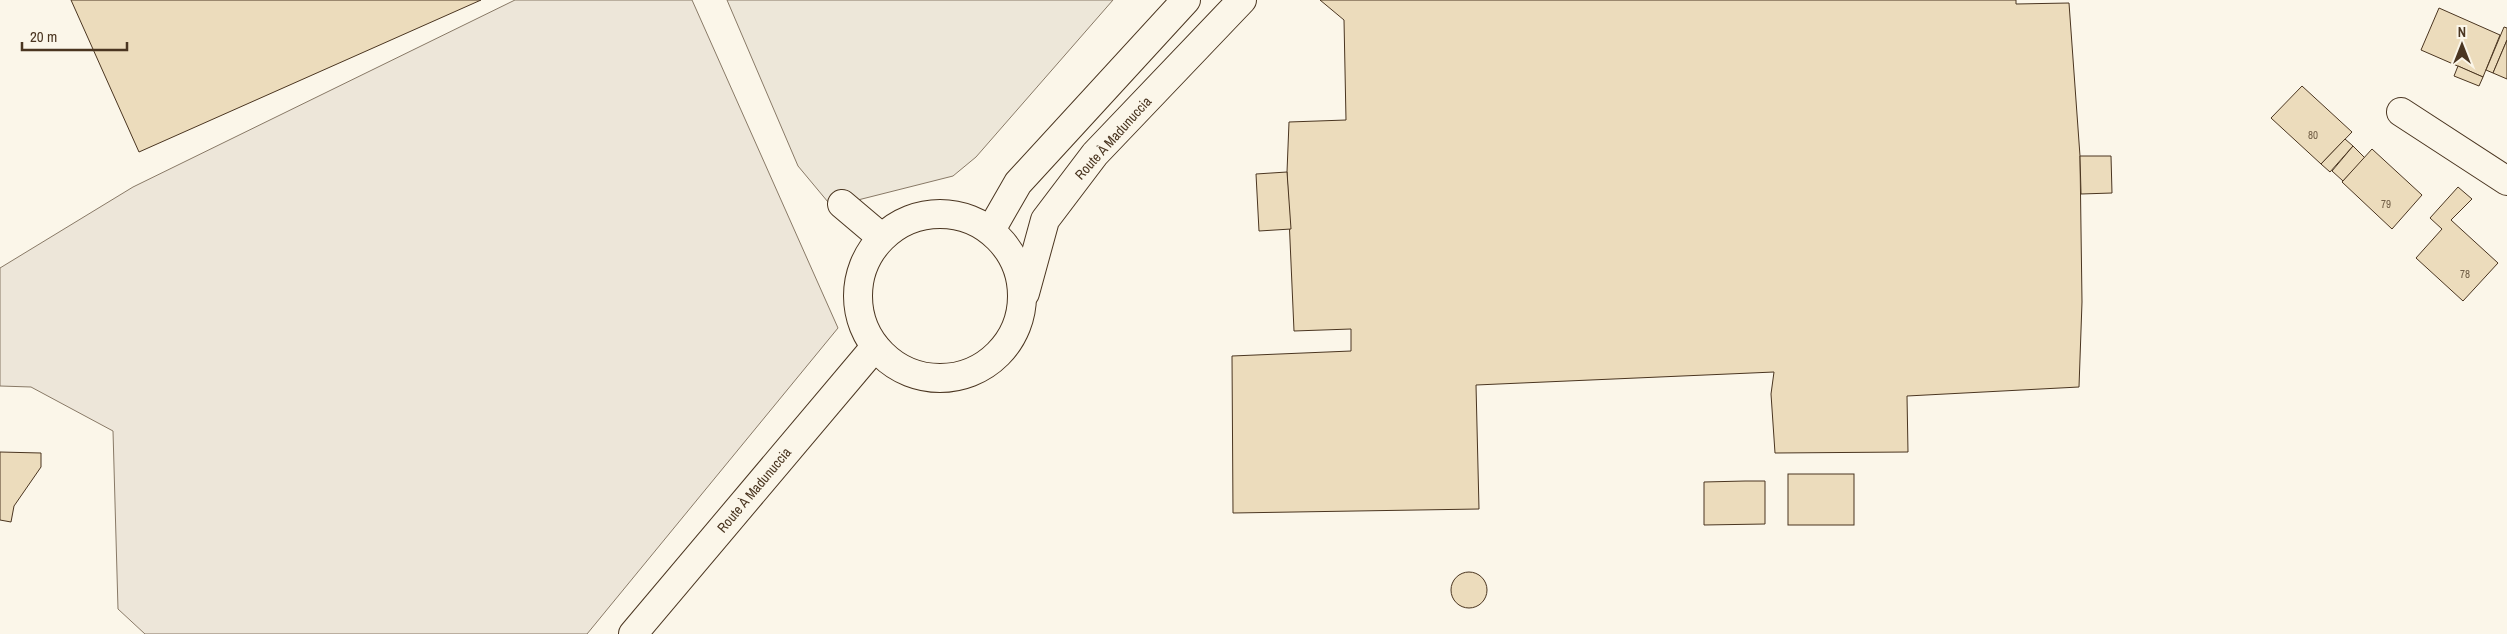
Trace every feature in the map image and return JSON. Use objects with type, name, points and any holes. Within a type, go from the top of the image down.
[{"type":"main road","points":[[991,230],[1018,183],[1186,0]]},
{"type":"main road","name":"Route À Madunuccia","points":[[1024,300],[1045,220],[1095,154],[1242,0]]},
{"type":"main road","points":[[2401,112],[2507,181]]},
{"type":"main road","points":[[842,204],[881,237]]},
{"type":"main road","points":[[955,214],[991,230],[1016,261],[1024,300],[1015,331],[996,358],[967,374],[934,378],[902,369],[875,347],[859,311],[861,271],[881,237],[915,216],[955,214]]},
{"type":"main road","name":"Route À Madunuccia","points":[[633,634],[875,347]]},
{"type":"shaded area","points":[[515,0],[692,0],[838,328],[587,634],[145,634],[118,609],[113,431],[31,387],[0,386],[0,268],[133,187]]},
{"type":"shaded area","points":[[727,0],[1113,0],[976,157],[953,176],[842,204],[828,202],[798,166]]},
{"type":"building","points":[[71,0],[481,0],[139,152]]},
{"type":"building","points":[[1320,0],[2016,0],[2016,4],[2069,3],[2080,156],[2082,302],[2079,387],[1907,396],[1908,452],[1775,453],[1771,394],[1774,372],[1476,385],[1479,509],[1233,513],[1232,356],[1351,351],[1351,329],[1294,331],[1287,172],[1289,122],[1346,120],[1344,20]]},
{"type":"building","points":[[2439,8],[2500,35],[2483,77],[2421,50]]},
{"type":"building","points":[[2504,27],[2507,28],[2507,40],[2493,73],[2486,70]]},
{"type":"building","points":[[2507,40],[2507,79],[2493,73]]},
{"type":"building","points":[[2458,66],[2483,77],[2479,86],[2454,76]]},
{"type":"building","points":[[2302,86],[2352,132],[2321,164],[2271,118]]},
{"type":"building","points":[[2345,139],[2353,146],[2330,172],[2321,164]]},
{"type":"building","points":[[2353,146],[2365,158],[2343,181],[2332,171]]},
{"type":"building","points":[[2372,149],[2422,195],[2392,229],[2342,182]]},
{"type":"building","points":[[2080,156],[2111,156],[2112,193],[2081,194]]},
{"type":"building","points":[[1287,172],[1291,229],[1259,231],[1256,174]]},
{"type":"building","points":[[2458,187],[2472,199],[2451,220],[2498,263],[2463,301],[2416,258],[2442,229],[2430,218]]},
{"type":"building","points":[[0,452],[41,453],[41,467],[14,506],[11,522],[0,520]]},
{"type":"building","points":[[1788,474],[1854,474],[1854,525],[1788,525]]},
{"type":"building","points":[[1765,481],[1765,524],[1704,525],[1704,482]]},
{"type":"building","points":[[1469,572],[1476,573],[1482,577],[1486,583],[1486,597],[1482,603],[1476,607],[1469,608],[1462,607],[1456,603],[1452,597],[1451,590],[1452,583],[1456,577],[1462,573]]}]
